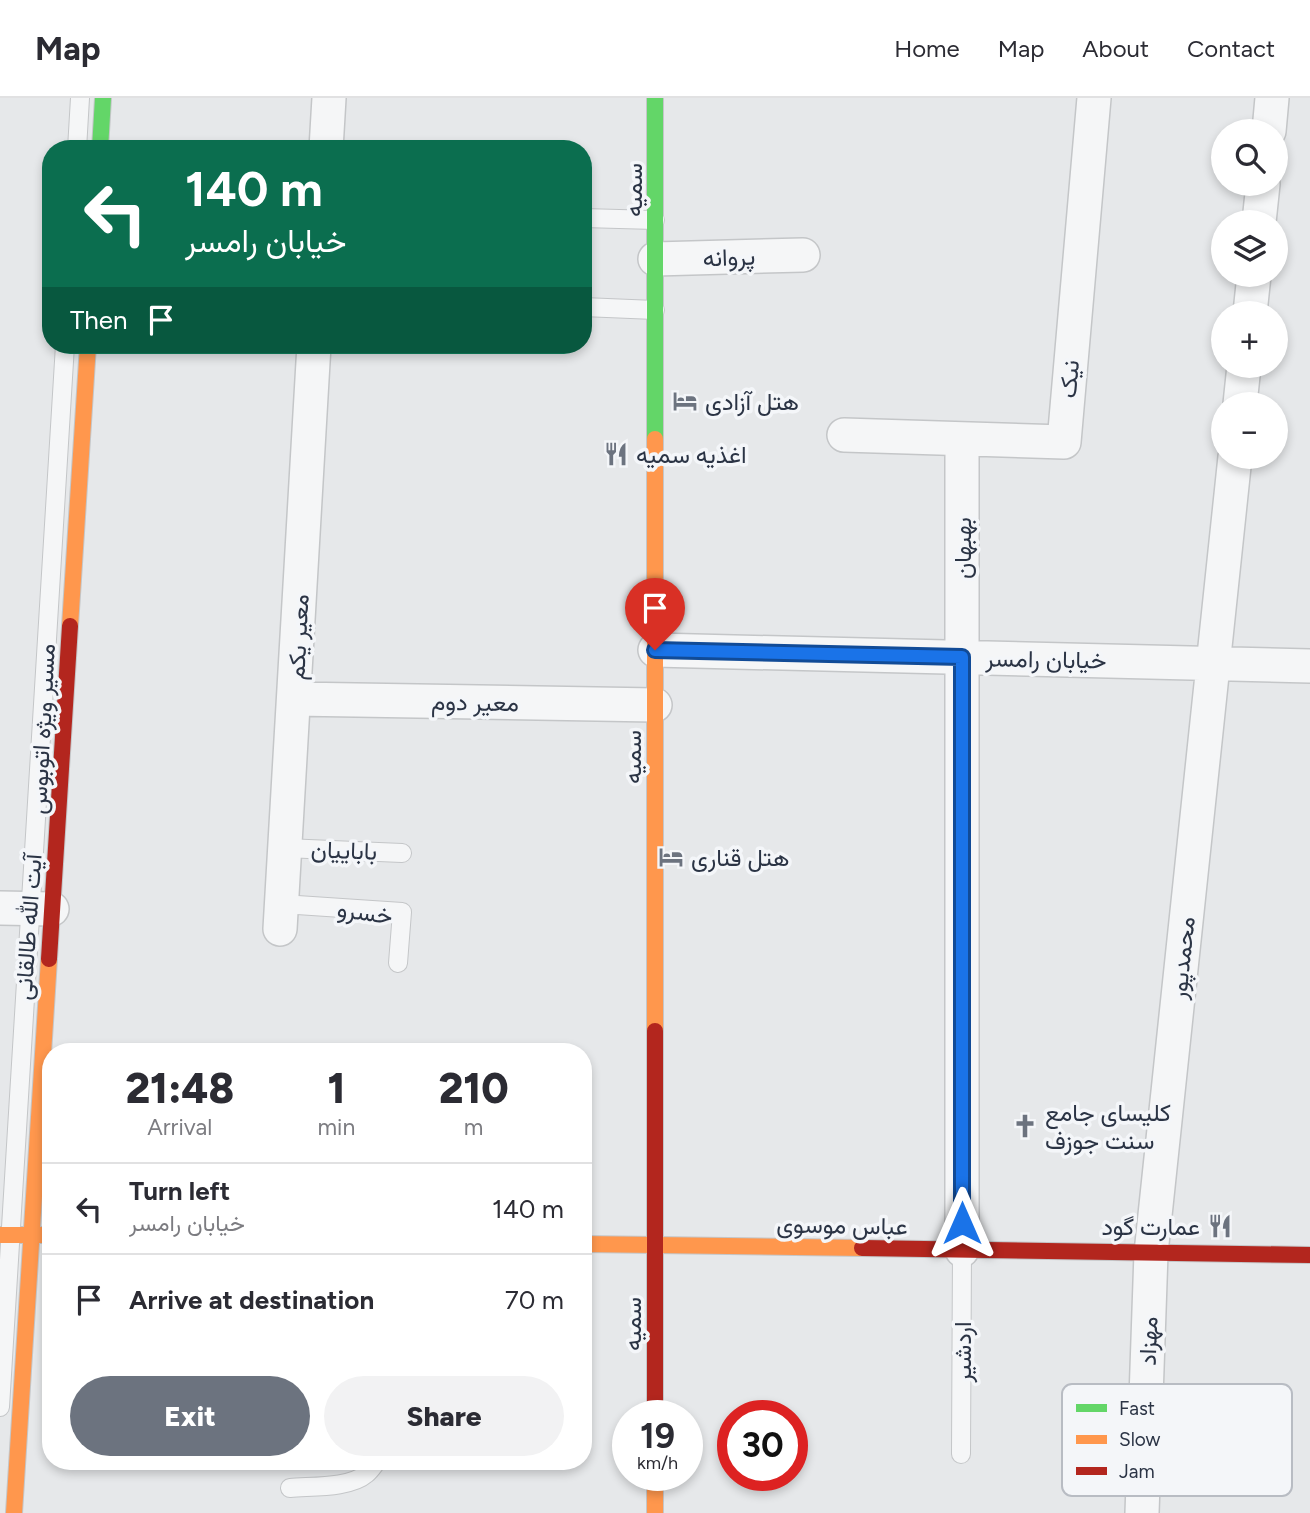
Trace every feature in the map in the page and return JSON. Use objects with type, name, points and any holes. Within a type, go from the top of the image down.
[{"type":"main road","points":[[101,140],[103,98]]},
{"type":"main road","name":"سمیه","points":[[655,98],[655,1400]]},
{"type":"main road","name":"آیت الله طالقانی","points":[[14,1513],[32,1235],[28,908],[87,354]]},
{"type":"main road","points":[[5,1235],[42,1235]]},
{"type":"main road","name":"عباس موسوی","points":[[592,1244],[1151,1253],[1310,1249]]},
{"type":"main road","points":[[655,1491],[655,1513]]},
{"type":"street","points":[[327,140],[329,98]]},
{"type":"street","name":"نیک","points":[[844,435],[1064,442],[1094,98]]},
{"type":"street","points":[[1270,119],[1272,98]]},
{"type":"street","name":"پروانه","points":[[655,259],[803,255]]},
{"type":"street","name":"معیر یکم","points":[[281,917],[313,354]]},
{"type":"street","name":"بهبهان","points":[[962,439],[962,1250]]},
{"type":"street","points":[[1213,663],[1234,469]]},
{"type":"street","name":"خیابان رامسر","points":[[655,650],[1310,666]]},
{"type":"street","name":"محمدپور","points":[[1151,1253],[1213,663]]},
{"type":"street","name":"معیر دوم","points":[[294,699],[655,705]]},
{"type":"street","name":"مهزاد","points":[[1146,1384],[1151,1253]]},
{"type":"lane","points":[[78,140],[80,98]]},
{"type":"lane","points":[[592,218],[655,220]]},
{"type":"lane","points":[[592,307],[655,310]]},
{"type":"lane","name":"مسیر ویژه اتوبوس","points":[[0,1407],[5,1235],[64,354]]},
{"type":"lane","name":"باباییان","points":[[285,848],[402,853]]},
{"type":"lane","name":"خسرو","points":[[281,917],[402,912],[398,963]]},
{"type":"lane","name":"اردشیر","points":[[961,1454],[962,1250]]},
{"type":"lane","points":[[290,1488],[340,1484],[356,1480],[370,1470]]},
{"type":"traffic: fast","points":[[101,140],[103,98]]},
{"type":"traffic: fast","points":[[655,98],[655,439]]},
{"type":"traffic: slow","points":[[70,626],[87,354]]},
{"type":"traffic: slow","points":[[655,439],[655,1031]]},
{"type":"traffic: slow","points":[[44,1043],[49,959]]},
{"type":"traffic: slow","points":[[14,1513],[42,1070]]},
{"type":"traffic: slow","points":[[0,1235],[42,1235]]},
{"type":"traffic: slow","points":[[592,1244],[862,1248]]},
{"type":"traffic: slow","points":[[655,1491],[655,1513]]},
{"type":"traffic: jam","points":[[49,959],[70,626]]},
{"type":"traffic: jam","points":[[655,1031],[655,1400]]},
{"type":"traffic: jam","points":[[862,1248],[1310,1255]]},
{"type":"place","name":"هتل آزادی","points":[[685,401]]},
{"type":"place","name":"اغذیه سمیه","points":[[616,454]]},
{"type":"place","name":"هتل قناری","points":[[671,857]]},
{"type":"place","name":"کلیسای جامع سنت جوزف","points":[[1025,1126]]},
{"type":"place","name":"عمارت گود","points":[[1220,1226]]},
{"type":"route","points":[[655,650],[962,657],[962,1223]]}]
